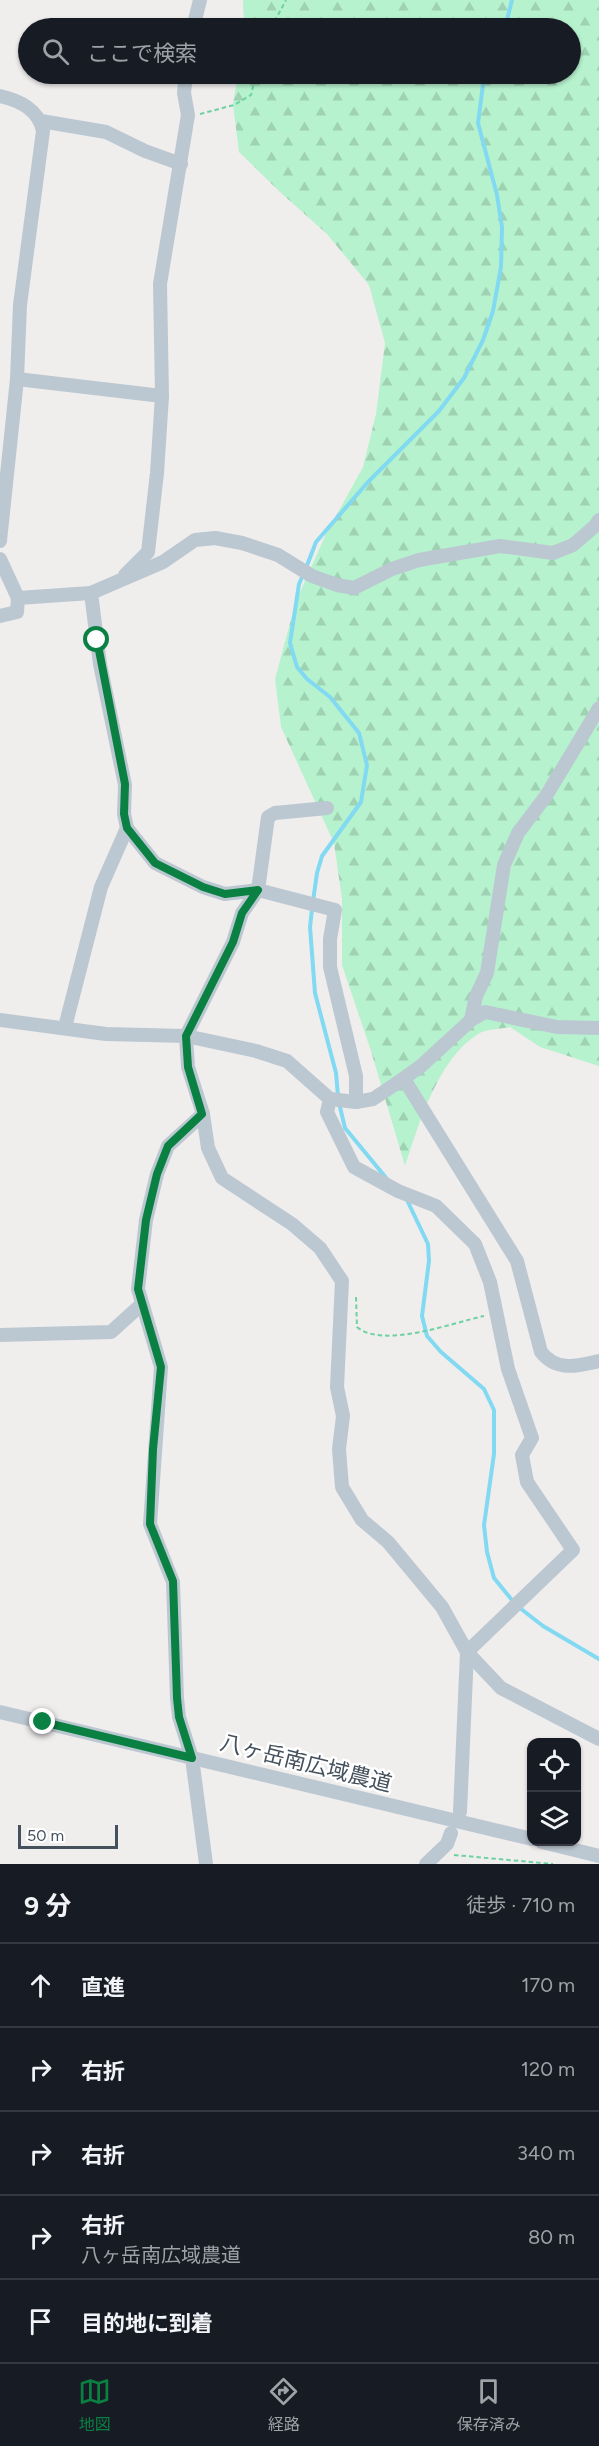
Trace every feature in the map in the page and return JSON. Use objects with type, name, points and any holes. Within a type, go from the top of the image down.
[{"type":"street","points":[[196,18],[200,0]]},
{"type":"street","points":[[121,579],[148,552],[157,473],[162,396],[160,284],[188,115],[184,93],[185,84]]},
{"type":"street","points":[[0,96],[31,109],[41,121],[43,131],[20,305],[17,379],[0,541]]},
{"type":"street","points":[[41,121],[106,132],[145,151],[181,164]]},
{"type":"street","points":[[17,379],[162,396]]},
{"type":"street","points":[[18,598],[91,593],[163,562],[195,540],[215,538],[242,543],[278,555],[312,576],[354,588],[392,569],[419,560],[500,546],[552,553],[573,545],[596,526],[599,519]]},
{"type":"street","points":[[0,559],[18,598],[17,612],[0,616]]},
{"type":"street","points":[[91,593],[100,664],[125,784],[124,814],[127,828],[155,863],[203,887],[225,894],[258,890],[335,910],[330,939],[330,967],[356,1076],[356,1102]]},
{"type":"street","points":[[471,1020],[476,996],[487,973],[504,865],[518,833],[546,796],[599,708]]},
{"type":"street","points":[[327,808],[275,813],[268,817],[258,890],[242,913],[233,942],[186,1036],[188,1067],[202,1114],[208,1148],[222,1178],[292,1224],[320,1248],[342,1281],[337,1387],[343,1416],[339,1449],[342,1487],[362,1520],[388,1542],[442,1606],[467,1652],[501,1688],[599,1739]]},
{"type":"street","points":[[65,1027],[101,888],[127,828]]},
{"type":"street","points":[[0,1020],[106,1034],[186,1036],[256,1051],[287,1061],[330,1099],[356,1102],[373,1099],[404,1078],[459,1033],[471,1020],[485,1012],[556,1028],[599,1028]]},
{"type":"street","points":[[404,1078],[517,1262],[541,1352],[547,1360],[559,1366],[574,1367],[599,1361]]},
{"type":"street","points":[[330,1099],[327,1112],[354,1167],[398,1191],[436,1206],[475,1244],[490,1282],[508,1369],[532,1438],[522,1455],[527,1482],[573,1550],[467,1652],[459,1812]]},
{"type":"street","points":[[202,1114],[168,1146],[157,1174],[145,1231],[138,1289],[161,1367],[153,1449],[150,1524],[173,1581],[179,1717],[192,1758],[206,1864]]},
{"type":"street","points":[[0,1335],[111,1332],[142,1304]]},
{"type":"street","name":"八ヶ岳南広域農道","points":[[0,1712],[527,1838]]},
{"type":"street","points":[[426,1864],[447,1844],[451,1833]]},
{"type":"street","points":[[559,1846],[593,1854]]},
{"type":"path","points":[[276,18],[286,0]]},
{"type":"path","points":[[188,115],[206,113],[234,105],[251,95],[254,84]]},
{"type":"path","points":[[342,1281],[354,1290],[357,1327],[364,1333],[379,1336],[400,1335],[495,1313]]},
{"type":"path","points":[[439,1852],[553,1864]]},
{"type":"green space","points":[[243,0],[599,0],[599,1066],[540,1047],[510,1027],[481,1032],[464,1045],[441,1075],[424,1112],[405,1166],[371,1051],[342,965],[342,899],[334,843],[281,727],[275,679],[296,601],[326,534],[363,467],[376,414],[385,343],[369,285],[327,234],[239,152],[233,104],[236,84],[581,84],[581,18],[244,18]]},
{"type":"waterway","points":[[508,18],[512,0]]},
{"type":"waterway","points":[[306,568],[316,542],[368,482],[439,411],[464,378],[483,340],[493,311],[501,267],[502,227],[497,195],[478,123],[483,84]]},
{"type":"waterway","points":[[303,575],[299,584],[290,643],[297,667],[307,679],[330,697],[359,733],[367,765],[361,802],[322,856],[313,901]]},
{"type":"waterway","points":[[312,909],[310,927],[315,993],[336,1073],[338,1096]]},
{"type":"waterway","points":[[339,1103],[345,1128],[387,1179]]},
{"type":"waterway","points":[[407,1200],[428,1244],[429,1261],[422,1316],[427,1336],[441,1352],[484,1389],[494,1410],[494,1454],[484,1525],[487,1552],[494,1578],[516,1605],[543,1626],[599,1659]]},
{"type":"route","points":[[43,1722],[192,1758],[179,1717],[173,1581],[150,1524],[153,1449],[161,1367],[138,1289],[146,1220],[157,1174],[168,1146],[202,1114],[188,1067],[186,1036],[233,942],[242,913],[258,890],[225,894],[203,887],[155,863],[127,828],[124,814],[125,784],[97,640]]}]
